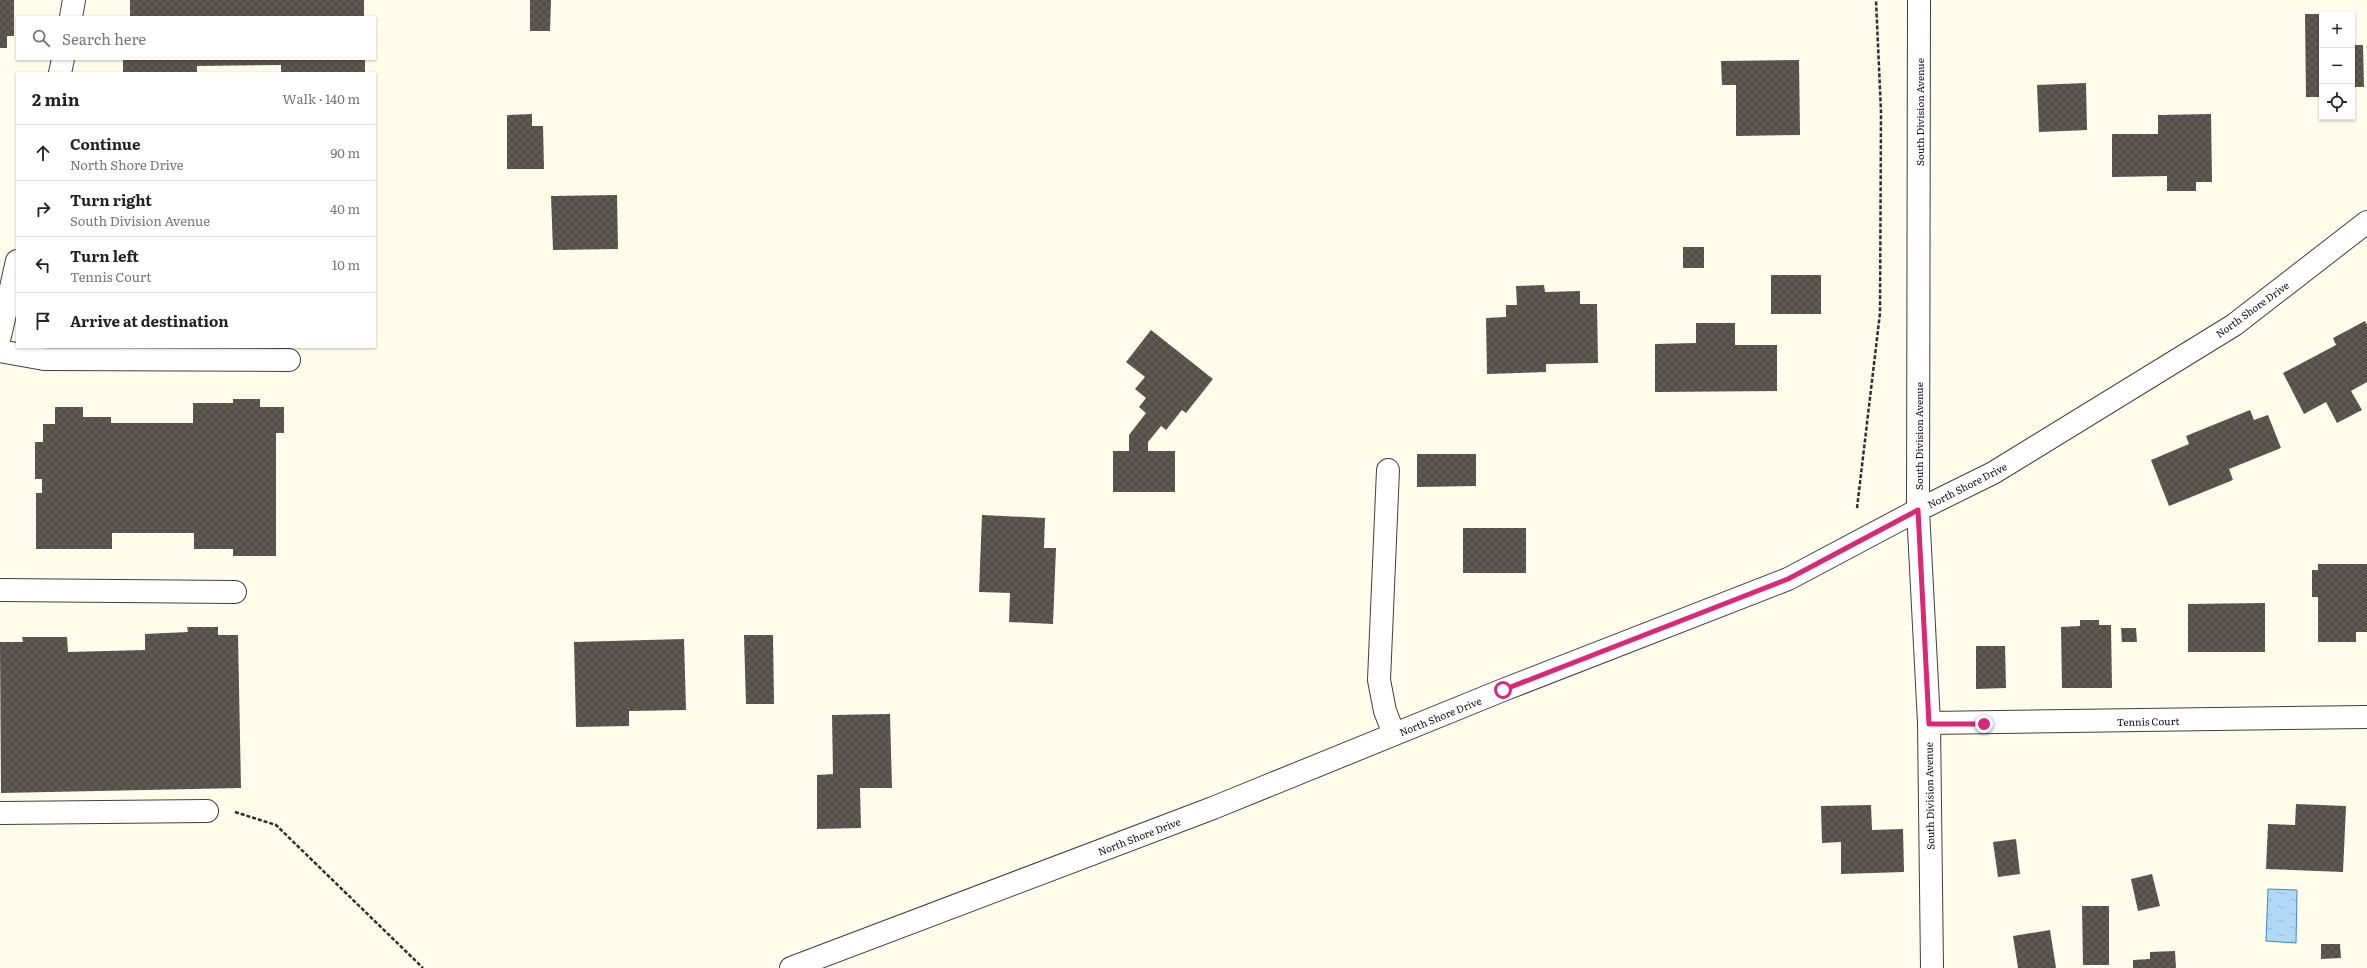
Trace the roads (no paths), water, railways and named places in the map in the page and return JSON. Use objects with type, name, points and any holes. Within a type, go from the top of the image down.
[{"type":"street","points":[[71,16],[74,0]]},
{"type":"street","name":"South Division Avenue","points":[[1919,0],[1918,510],[1929,724],[1932,968]]},
{"type":"street","points":[[60,72],[63,60]]},
{"type":"street","name":"North Shore Drive","points":[[791,968],[1206,810],[1394,734],[1788,579],[1918,510],[1993,473],[2234,325],[2367,222]]},
{"type":"street","points":[[0,336],[16,265]]},
{"type":"street","points":[[0,351],[44,359],[289,360]]},
{"type":"street","points":[[1388,470],[1379,680],[1384,711],[1394,734]]},
{"type":"street","points":[[0,590],[235,592]]},
{"type":"street","name":"Tennis Court","points":[[1929,724],[2367,717]]},
{"type":"street","points":[[0,813],[207,811]]},
{"type":"water","points":[[2268,889],[2297,890],[2296,943],[2266,941]]}]
